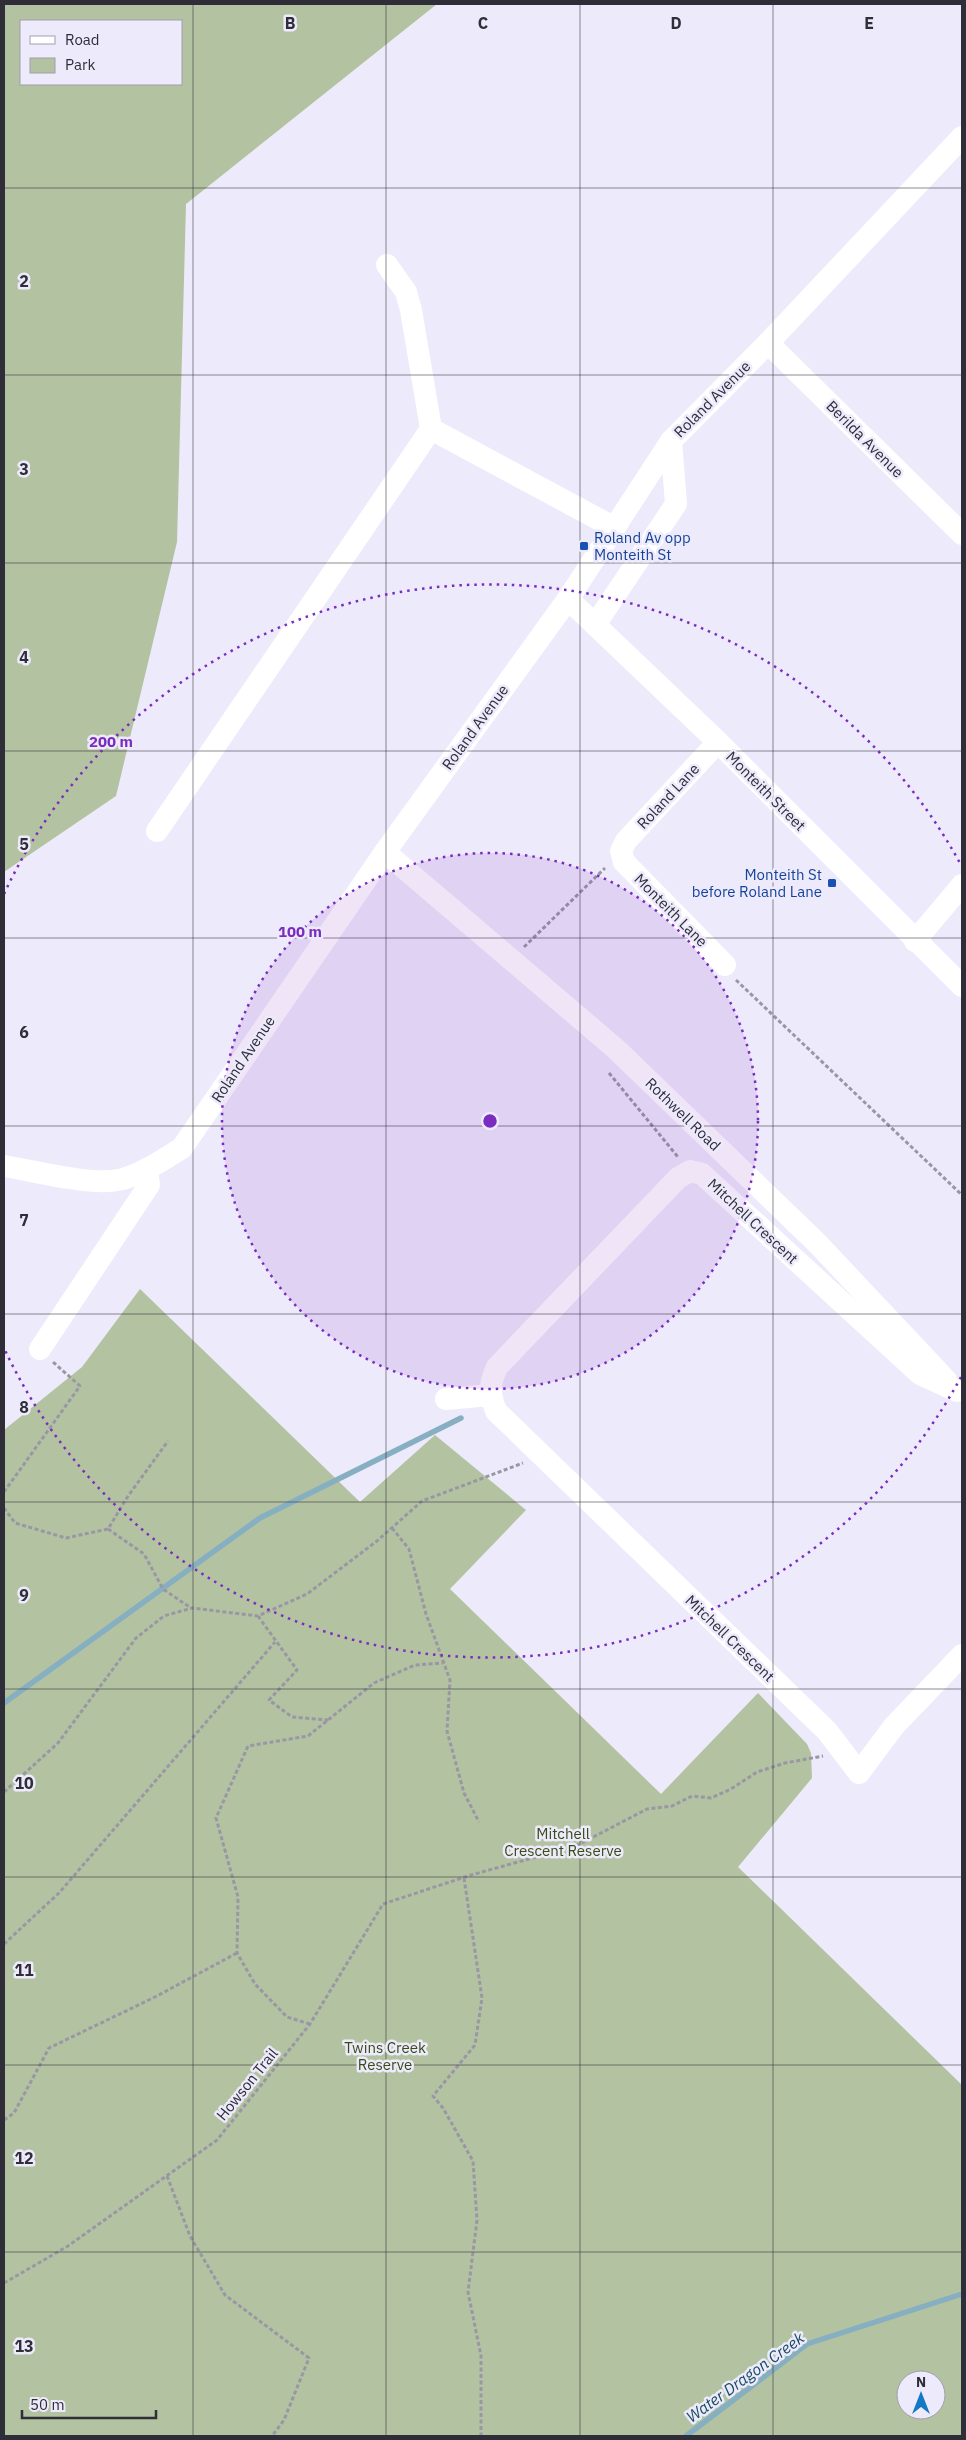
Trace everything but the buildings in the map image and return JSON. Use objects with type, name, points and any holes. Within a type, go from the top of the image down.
[{"type":"street","name":"Roland Avenue","points":[[4,1166],[92,1180],[121,1179],[147,1170],[182,1148],[385,852],[568,599],[671,441],[768,343],[962,137]]},
{"type":"street","points":[[158,830],[431,429],[411,310],[406,292],[387,265]]},
{"type":"street","name":"Berilda Avenue","points":[[768,343],[962,534]]},
{"type":"street","points":[[431,429],[614,528]]},
{"type":"street","points":[[595,625],[676,504],[671,441]]},
{"type":"street","name":"Monteith Street","points":[[568,599],[718,742],[962,986]]},
{"type":"street","name":"Roland Lane","points":[[622,851],[626,841],[718,742]]},
{"type":"street","name":"Monteith Lane","points":[[622,851],[624,862],[725,965]]},
{"type":"street","name":"Rothwell Road","points":[[385,852],[510,961],[623,1055],[818,1244],[959,1394]]},
{"type":"street","points":[[915,941],[962,885]]},
{"type":"street","points":[[40,1350],[149,1185],[147,1170]]},
{"type":"street","name":"Mitchell Crescent","points":[[959,1394],[920,1374],[702,1174],[690,1171],[678,1178],[497,1367],[492,1380],[490,1395],[496,1411],[827,1731],[859,1773],[894,1726],[962,1655]]},
{"type":"street","points":[[446,1399],[490,1395]]},
{"type":"path","points":[[510,961],[622,851]]},
{"type":"path","points":[[725,965],[738,982],[962,1195]]},
{"type":"path","points":[[608,1072],[690,1171]]},
{"type":"path","points":[[4,1492],[80,1386],[40,1350]]},
{"type":"path","points":[[4,1508],[15,1523],[66,1538],[108,1528],[128,1496],[168,1441]]},
{"type":"path","points":[[4,1792],[58,1743],[136,1638],[164,1616],[192,1608],[258,1616],[307,1594],[392,1528],[422,1501],[542,1456]]},
{"type":"path","points":[[108,1528],[144,1554],[163,1589],[192,1608]]},
{"type":"path","points":[[392,1528],[409,1549],[426,1614],[450,1680],[447,1731],[464,1793],[479,1822]]},
{"type":"path","points":[[258,1616],[297,1670],[269,1700],[292,1716],[328,1720]]},
{"type":"path","points":[[4,1944],[59,1893],[275,1642]]},
{"type":"path","points":[[310,2024],[287,2018],[255,1984],[237,1953],[238,1897],[216,1818],[248,1746],[308,1736],[374,1683],[415,1666],[443,1662]]},
{"type":"path","name":"Howson Trail","points":[[4,2283],[68,2246],[217,2140],[310,2024],[383,1904],[471,1875],[576,1846],[647,1809],[672,1806],[692,1796],[711,1798],[731,1789],[757,1772],[785,1763],[844,1753]]},
{"type":"path","points":[[464,1878],[482,1998],[475,2045],[433,2096],[443,2108],[473,2161],[477,2220],[468,2292],[481,2356],[481,2436]]},
{"type":"path","points":[[4,2120],[14,2113],[49,2048],[155,1997],[237,1953]]},
{"type":"path","points":[[167,2176],[190,2236],[225,2294],[309,2358],[284,2420],[272,2436]]},
{"type":"green space","points":[[4,4],[437,4],[186,204],[177,542],[116,796],[4,872]]},
{"type":"green space","name":"Twins Creek Reserve","points":[[140,1289],[360,1502],[435,1435],[526,1510],[450,1589],[661,1794],[758,1693],[807,1744],[811,1753],[812,1778],[738,1867],[962,2085],[962,2436],[4,2436],[4,1430],[82,1367]]},
{"type":"waterway","points":[[4,1703],[260,1518],[461,1418]]},
{"type":"waterway","name":"Water Dragon Creek","points":[[686,2436],[807,2344],[962,2294]]},
{"type":"place","name":"Roland Av opp Monteith St","points":[[584,546]]},
{"type":"place","name":"Monteith St before Roland Lane","points":[[832,883]]},
{"type":"park label","name":"Mitchell Crescent Reserve","points":[[563,1842]]}]
